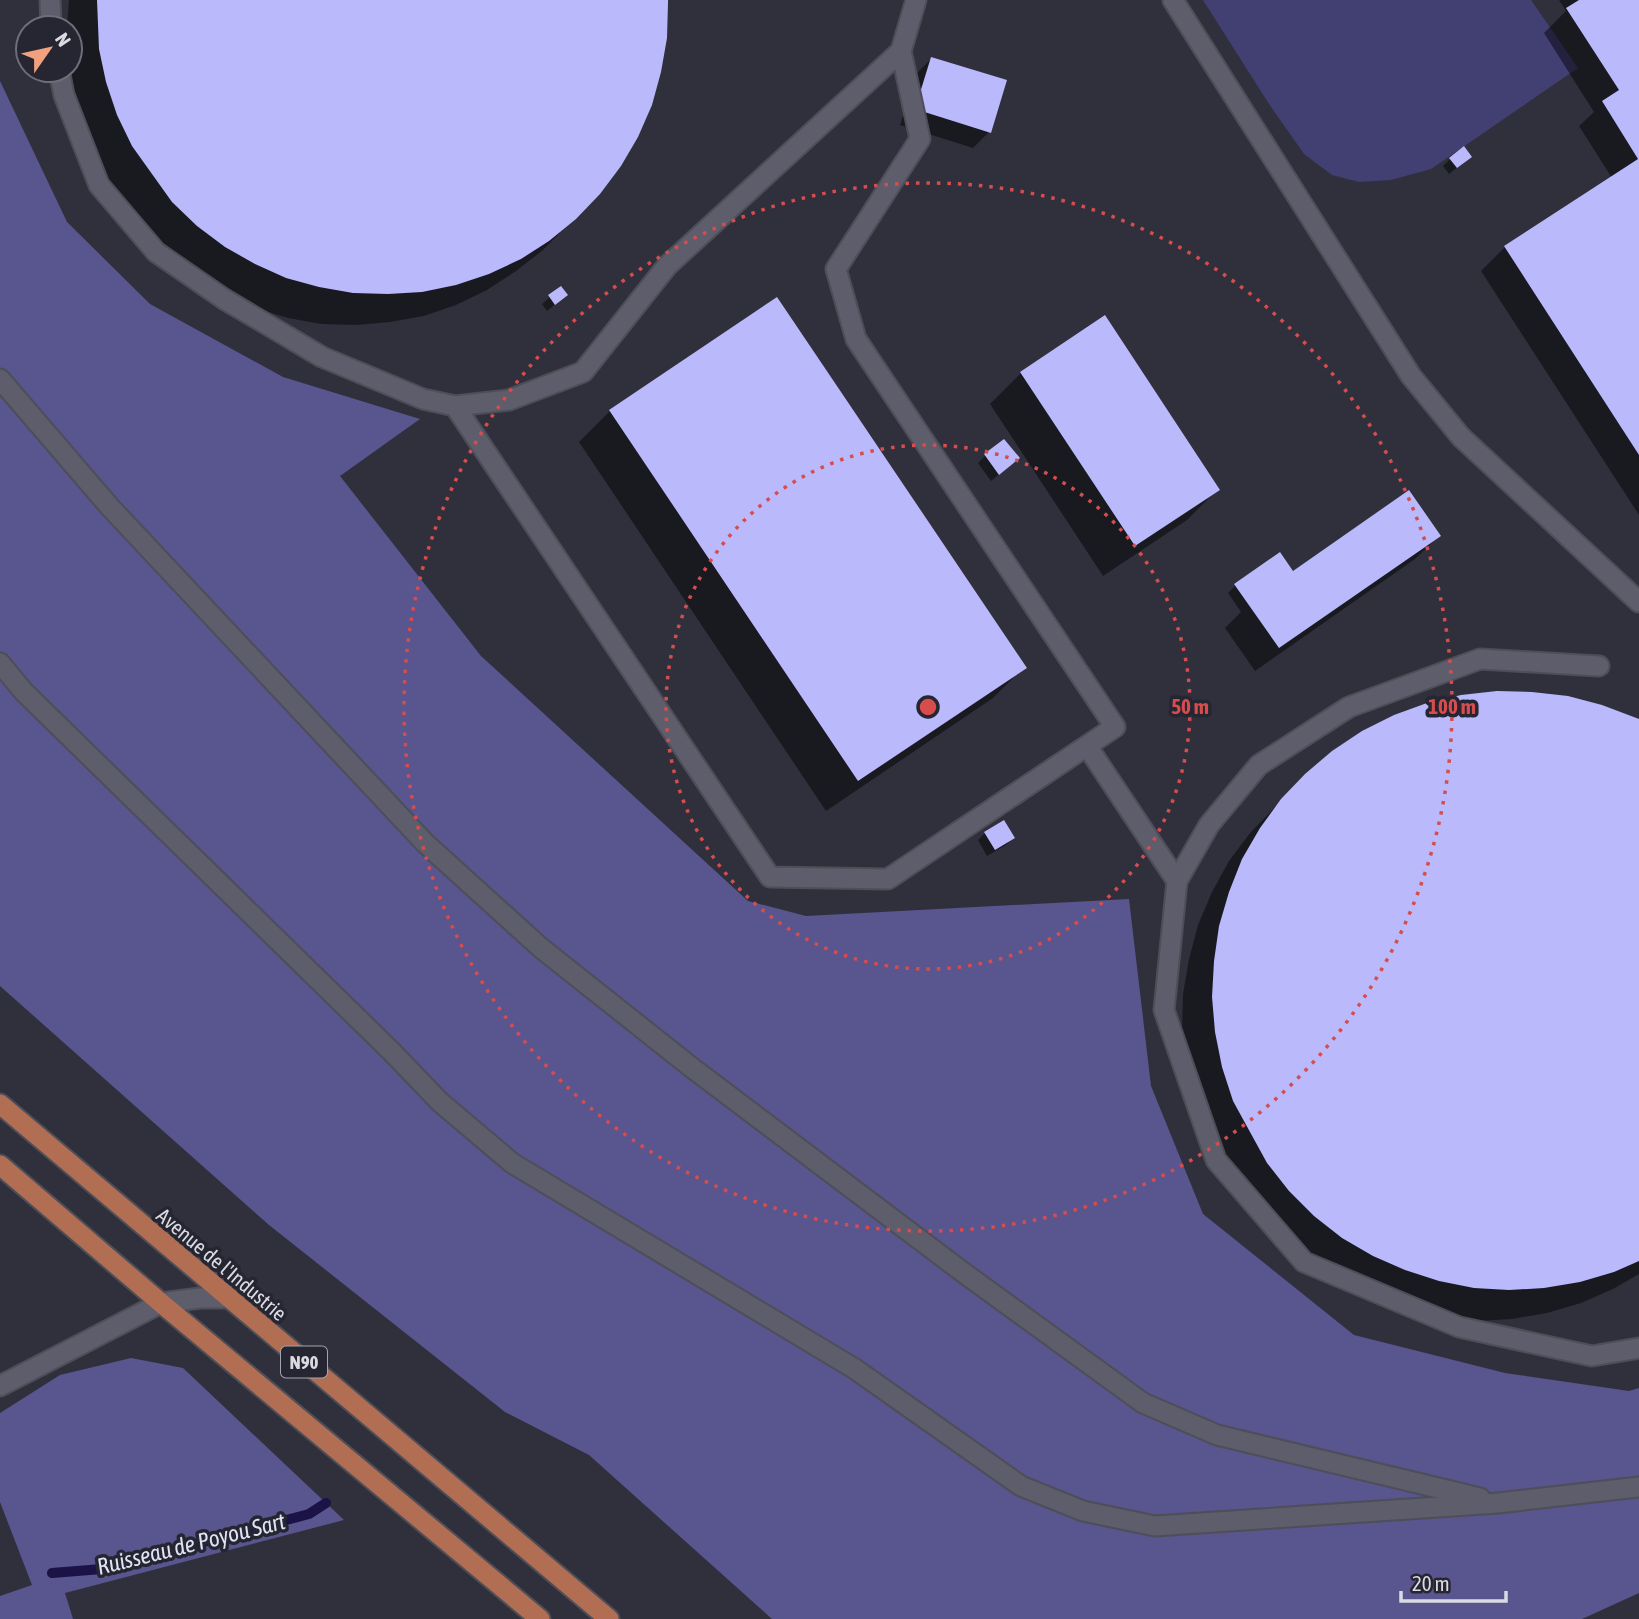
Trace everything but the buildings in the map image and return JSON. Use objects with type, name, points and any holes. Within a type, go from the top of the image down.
[{"type":"main road","name":"Avenue de l'Industrie","points":[[0,1104],[609,1619]]},
{"type":"main road","name":"N90","points":[[0,1165],[540,1619]]},
{"type":"street","points":[[456,406],[770,877],[888,879],[1115,727],[856,339],[836,269],[919,139],[901,51],[916,0]]},
{"type":"street","points":[[1173,0],[1411,376],[1461,437],[1639,601]]},
{"type":"street","points":[[62,84],[99,185],[156,252],[224,299],[322,357],[423,399],[456,406],[509,400],[583,372],[667,266],[901,51]]},
{"type":"street","points":[[0,379],[109,506],[425,843],[541,948],[691,1067],[964,1273],[1143,1403],[1217,1436],[1498,1503]]},
{"type":"street","points":[[1599,666],[1480,659],[1349,708],[1259,765],[1209,825],[1177,881],[1164,1010],[1216,1160],[1304,1262],[1459,1327],[1592,1356],[1639,1348]]},
{"type":"street","points":[[0,663],[24,692],[72,740],[440,1102],[512,1163],[855,1369],[1021,1486],[1083,1511],[1156,1526],[1498,1503],[1639,1487]]},
{"type":"street","points":[[1087,746],[1177,881]]},
{"type":"street","points":[[0,1386],[161,1303],[227,1298]]},
{"type":"shaded area","points":[[1203,0],[1531,0],[1578,68],[1431,169],[1391,180],[1359,182],[1332,175],[1304,154]]},
{"type":"shaded area","points":[[0,81],[67,222],[150,304],[283,377],[420,419],[340,476],[481,656],[748,901],[806,916],[1129,899],[1151,1086],[1203,1214],[1354,1335],[1505,1373],[1629,1391],[1639,1388],[1639,1593],[1582,1619],[772,1619],[589,1455],[505,1412],[269,1225],[0,986]]},
{"type":"shaded area","points":[[131,1358],[183,1368],[344,1520],[65,1593],[73,1619],[0,1619],[0,1596],[32,1585],[0,1502],[0,1413],[60,1375]]},
{"type":"waterway","name":"Ruisseau de Poyou Sart","points":[[52,1573],[102,1569],[309,1514],[326,1503]]}]
